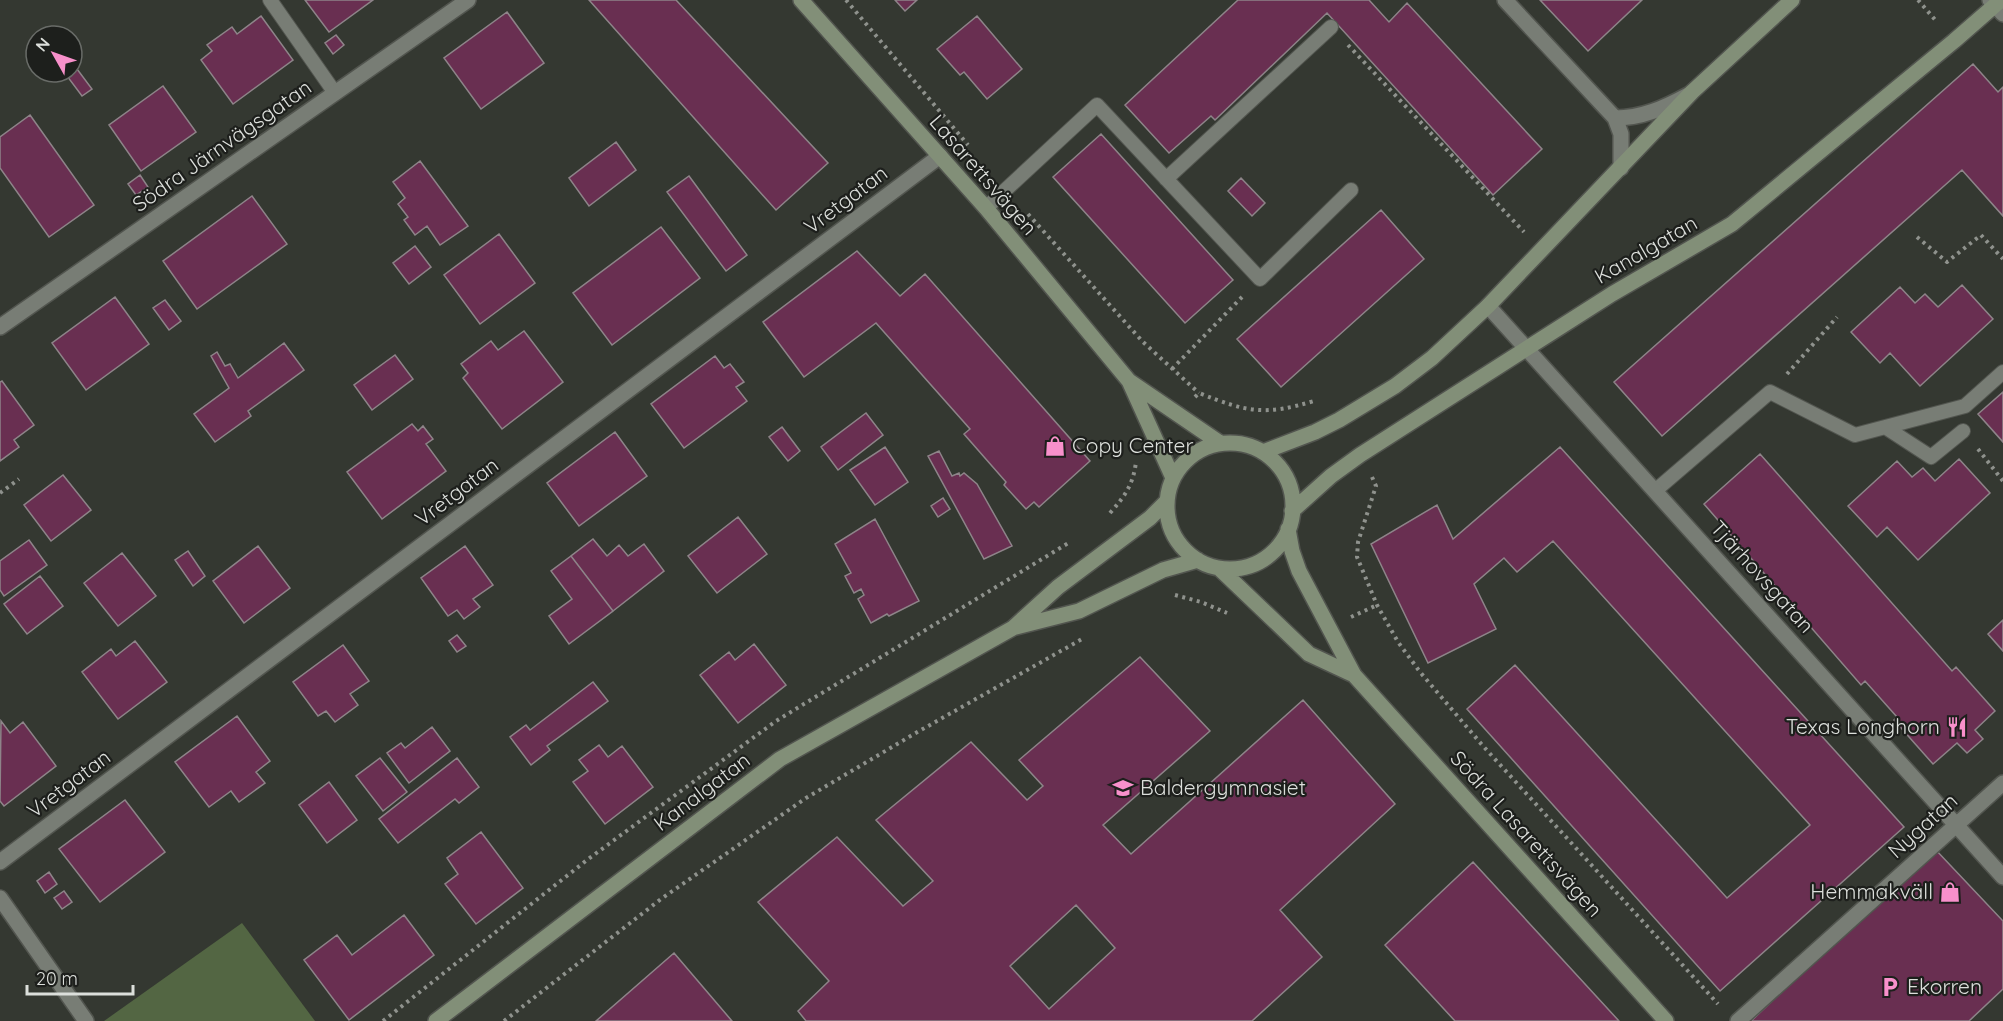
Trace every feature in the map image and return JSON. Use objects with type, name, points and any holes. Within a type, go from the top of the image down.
[{"type":"main road","name":"Lasarettsvägen","points":[[801,0],[986,208],[1129,381],[1173,478]]},
{"type":"main road","points":[[1263,452],[1339,420],[1395,386],[1432,358],[1488,306],[1692,93],[1792,0]]},
{"type":"main road","name":"Kanalgatan","points":[[1292,511],[1331,476],[1360,455],[1612,294],[1732,224],[1998,5]]},
{"type":"main road","name":"Lasarettsvägen","points":[[1129,381],[1220,443]]},
{"type":"main road","points":[[1220,443],[1239,443],[1263,452],[1277,464],[1287,479],[1291,491],[1292,511],[1288,529],[1282,541],[1264,559],[1242,568],[1219,568],[1198,560],[1188,553],[1175,536],[1168,517],[1167,501],[1173,478],[1192,455],[1220,443]]},
{"type":"main road","name":"Kanalgatan","points":[[436,1021],[780,759],[1013,628],[1058,587],[1150,518],[1167,501]]},
{"type":"main road","name":"Södra Lasarettsvägen","points":[[1288,529],[1299,571],[1354,675],[1666,1021]]},
{"type":"main road","name":"Kanalgatan","points":[[1013,628],[1079,611],[1163,570],[1198,560]]},
{"type":"main road","name":"Södra Lasarettsvägen","points":[[1219,568],[1310,654],[1354,675]]},
{"type":"street","name":"Södra Järnvägsgatan","points":[[0,327],[468,0]]},
{"type":"street","points":[[1505,0],[1615,118],[1621,134],[1621,168]]},
{"type":"street","points":[[1615,118],[1643,115],[1663,108],[1692,93]]},
{"type":"street","name":"Vretgatan","points":[[0,862],[940,156]]},
{"type":"street","name":"Tjärhovsgatan","points":[[1488,306],[2003,877]]},
{"type":"street","name":"Nygatan","points":[[1738,1021],[2003,783]]},
{"type":"street","points":[[0,898],[86,1021]]},
{"type":"lane","points":[[270,0],[335,93]]},
{"type":"lane","points":[[1166,179],[1331,27]]},
{"type":"lane","points":[[986,208],[1097,105],[1260,279],[1352,190]]},
{"type":"lane","points":[[1656,490],[1770,392],[1855,435],[1965,406],[2003,372]]},
{"type":"lane","points":[[1885,427],[1931,457],[1963,431]]},
{"type":"path","points":[[1331,27],[1528,236]]},
{"type":"path","points":[[1917,237],[1947,262],[1981,236],[2003,259]]},
{"type":"path","points":[[1172,369],[1260,279]]},
{"type":"path","points":[[1770,392],[1837,317]]},
{"type":"path","points":[[1177,414],[1199,393],[1244,409],[1263,411],[1288,409],[1325,398],[1339,420]]},
{"type":"path","points":[[1102,519],[1126,494],[1135,471],[1137,447],[1154,433]]},
{"type":"path","points":[[1360,455],[1376,486],[1358,542],[1358,557],[1377,604],[1398,642],[1420,672],[1483,746],[1720,1008]]},
{"type":"path","points":[[0,493],[19,479]]},
{"type":"path","points":[[383,1021],[587,860],[776,721],[1077,538]]},
{"type":"path","points":[[1168,596],[1177,595],[1201,602],[1227,614],[1235,621]]},
{"type":"path","points":[[1333,632],[1355,614],[1377,604]]},
{"type":"path","points":[[504,1021],[661,899],[806,798],[1090,635]]},
{"type":"green space","points":[[242,923],[315,1021],[104,1021]]},
{"type":"building","points":[[305,0],[373,0],[329,32]]},
{"type":"building","points":[[589,0],[676,0],[828,163],[776,210]]},
{"type":"building","points":[[895,0],[917,0],[905,11]]},
{"type":"building","points":[[1238,0],[1369,0],[1389,22],[1407,3],[1542,149],[1493,195],[1327,13],[1215,120],[1211,116],[1169,153],[1125,105]]},
{"type":"building","points":[[1540,0],[1642,0],[1588,51]]},
{"type":"building","points":[[507,12],[544,63],[481,109],[444,58]]},
{"type":"building","points":[[261,16],[293,60],[233,104],[201,60],[212,51],[207,45],[232,27],[237,34]]},
{"type":"building","points":[[977,16],[1022,69],[987,99],[964,72],[960,75],[937,49]]},
{"type":"building","points":[[336,35],[344,45],[333,54],[325,43]]},
{"type":"building","points":[[1973,64],[1998,92],[2003,87],[2003,216],[1962,170],[1662,436],[1614,382]]},
{"type":"building","points":[[84,78],[92,89],[82,96],[73,84],[84,84]]},
{"type":"building","points":[[163,86],[196,132],[141,171],[109,125]]},
{"type":"building","points":[[30,115],[94,205],[49,237],[0,168],[0,137]]},
{"type":"building","points":[[1101,134],[1233,280],[1185,323],[1053,177]]},
{"type":"building","points":[[616,142],[636,170],[589,206],[569,178]]},
{"type":"building","points":[[420,161],[468,226],[440,245],[427,226],[415,235],[404,220],[408,217],[398,204],[405,198],[393,182]]},
{"type":"building","points":[[140,175],[148,187],[136,195],[128,184]]},
{"type":"building","points":[[689,176],[747,255],[726,271],[667,192]]},
{"type":"building","points":[[1241,178],[1265,203],[1252,216],[1228,191]]},
{"type":"building","points":[[252,196],[287,244],[197,309],[163,261]]},
{"type":"building","points":[[1381,210],[1424,259],[1281,387],[1237,339]]},
{"type":"building","points":[[661,227],[700,278],[612,345],[573,293]]},
{"type":"building","points":[[499,234],[535,283],[480,324],[444,275]]},
{"type":"building","points":[[415,246],[431,267],[409,284],[393,263]]},
{"type":"building","points":[[857,251],[900,296],[925,274],[1090,461],[1039,507],[1034,502],[1026,509],[1004,485],[1006,482],[964,434],[970,429],[876,323],[804,377],[763,322]]},
{"type":"building","points":[[1962,285],[1993,319],[1920,386],[1890,353],[1880,363],[1851,332],[1900,287],[1915,303],[1925,294],[1938,307]]},
{"type":"building","points":[[115,297],[149,344],[86,390],[52,343]]},
{"type":"building","points":[[165,300],[181,321],[169,330],[153,308]]},
{"type":"building","points":[[524,331],[563,382],[502,429],[463,378],[468,373],[461,364],[491,341],[498,350]]},
{"type":"building","points":[[284,343],[304,370],[248,411],[251,416],[215,442],[194,414],[229,388],[211,356],[217,352],[225,366],[230,364],[238,378]]},
{"type":"building","points":[[395,355],[413,379],[372,410],[354,385]]},
{"type":"building","points":[[715,356],[724,368],[730,364],[744,382],[736,387],[747,401],[684,448],[651,404]]},
{"type":"building","points":[[2,381],[34,425],[14,440],[19,447],[0,461],[0,382]]},
{"type":"building","points":[[2003,392],[2003,442],[1978,414]]},
{"type":"building","points":[[866,413],[883,435],[838,470],[821,447]]},
{"type":"building","points":[[412,424],[418,431],[423,426],[433,439],[426,444],[446,471],[382,519],[347,472]]},
{"type":"building","points":[[782,427],[800,451],[788,461],[769,437]]},
{"type":"building","points":[[615,432],[647,476],[579,526],[547,483]]},
{"type":"building","points":[[885,447],[908,482],[875,505],[850,470]]},
{"type":"building","points":[[1560,447],[1904,827],[1720,991],[1467,709],[1515,665],[1727,898],[1810,825],[1553,541],[1517,572],[1504,558],[1474,584],[1496,629],[1428,663],[1371,544],[1437,505],[1453,539]]},
{"type":"building","points":[[939,451],[952,476],[959,473],[960,476],[964,473],[977,484],[1012,546],[984,559],[928,456]]},
{"type":"building","points":[[1760,454],[1952,671],[1956,667],[1995,711],[1975,730],[1983,739],[1967,753],[1957,743],[1933,764],[1894,720],[1897,717],[1865,681],[1861,685],[1704,504]]},
{"type":"building","points":[[1959,459],[1990,493],[1918,560],[1887,527],[1877,537],[1848,506],[1897,461],[1912,477],[1923,468],[1935,481]]},
{"type":"building","points":[[63,475],[91,510],[51,541],[24,505]]},
{"type":"building","points":[[943,498],[950,509],[938,517],[931,506]]},
{"type":"building","points":[[738,517],[767,554],[717,593],[688,556]]},
{"type":"building","points":[[875,519],[919,601],[871,623],[858,599],[864,595],[861,589],[854,593],[845,576],[851,573],[835,544]]},
{"type":"building","points":[[593,539],[607,556],[619,545],[628,556],[644,544],[664,571],[613,611],[571,556]]},
{"type":"building","points":[[29,540],[47,565],[4,596],[0,590],[0,561]]},
{"type":"building","points":[[258,546],[290,588],[244,623],[213,581]]},
{"type":"building","points":[[465,546],[493,585],[473,599],[480,607],[464,619],[457,610],[448,616],[421,578]]},
{"type":"building","points":[[188,551],[205,576],[193,586],[175,560]]},
{"type":"building","points":[[122,553],[156,596],[118,626],[84,583]]},
{"type":"building","points":[[571,556],[613,611],[569,644],[549,616],[572,599],[551,571]]},
{"type":"building","points":[[40,576],[63,606],[27,634],[4,604]]},
{"type":"building","points":[[2003,620],[2003,651],[1988,634]]},
{"type":"building","points":[[457,635],[466,646],[457,652],[449,641]]},
{"type":"building","points":[[135,641],[167,682],[118,719],[82,672],[111,649],[116,656]]},
{"type":"building","points":[[754,644],[786,685],[738,723],[700,675],[729,652],[735,660]]},
{"type":"building","points":[[343,645],[369,681],[350,694],[358,705],[335,722],[326,711],[318,716],[293,682]]},
{"type":"building","points":[[1140,657],[1210,731],[1103,825],[1131,854],[1303,700],[1395,804],[1280,910],[1322,957],[1252,1021],[806,1021],[798,1011],[829,981],[758,902],[837,837],[903,906],[933,881],[876,820],[971,742],[1027,800],[1043,786],[1019,760]],"holes":[[[1076,905],[1115,948],[1049,1009],[1010,966]]]},
{"type":"building","points":[[593,682],[608,701],[547,746],[550,750],[531,765],[510,737],[526,725],[530,730]]},
{"type":"building","points":[[237,716],[270,761],[256,772],[265,783],[239,802],[231,791],[209,807],[175,762]]},
{"type":"building","points":[[1,721],[10,733],[23,722],[56,766],[4,806],[0,801]]},
{"type":"building","points":[[432,727],[450,751],[409,783],[387,753],[401,743],[405,748]]},
{"type":"building","points":[[599,745],[608,757],[622,746],[653,787],[605,824],[573,782],[588,771],[579,760]]},
{"type":"building","points":[[380,758],[407,792],[383,811],[356,776]]},
{"type":"building","points":[[457,758],[479,787],[459,803],[455,799],[398,843],[379,819]]},
{"type":"building","points":[[329,782],[357,820],[327,843],[299,805]]},
{"type":"building","points":[[125,800],[165,852],[100,902],[59,849]]},
{"type":"building","points":[[481,832],[523,888],[476,924],[445,884],[458,874],[447,858]]},
{"type":"building","points":[[1934,848],[2003,921],[2003,989],[1969,1021],[1751,1021]]},
{"type":"building","points":[[1473,862],[1619,1021],[1455,1021],[1385,945]]},
{"type":"building","points":[[49,872],[57,884],[45,893],[37,881]]},
{"type":"building","points":[[64,891],[72,902],[62,909],[54,898]]},
{"type":"building","points":[[404,915],[434,955],[349,1020],[304,960],[337,935],[352,955]]},
{"type":"building","points":[[674,953],[732,1021],[596,1021]]},
{"type":"place","name":"Copy Center","points":[[1055,446]]},
{"type":"place","name":"Texas Longhorn","points":[[1957,727]]},
{"type":"place","name":"Baldergymnasiet","points":[[1123,788]]},
{"type":"place","name":"Hemmakväll","points":[[1950,892]]},
{"type":"place","name":"Ekorren","points":[[1890,987]]}]
